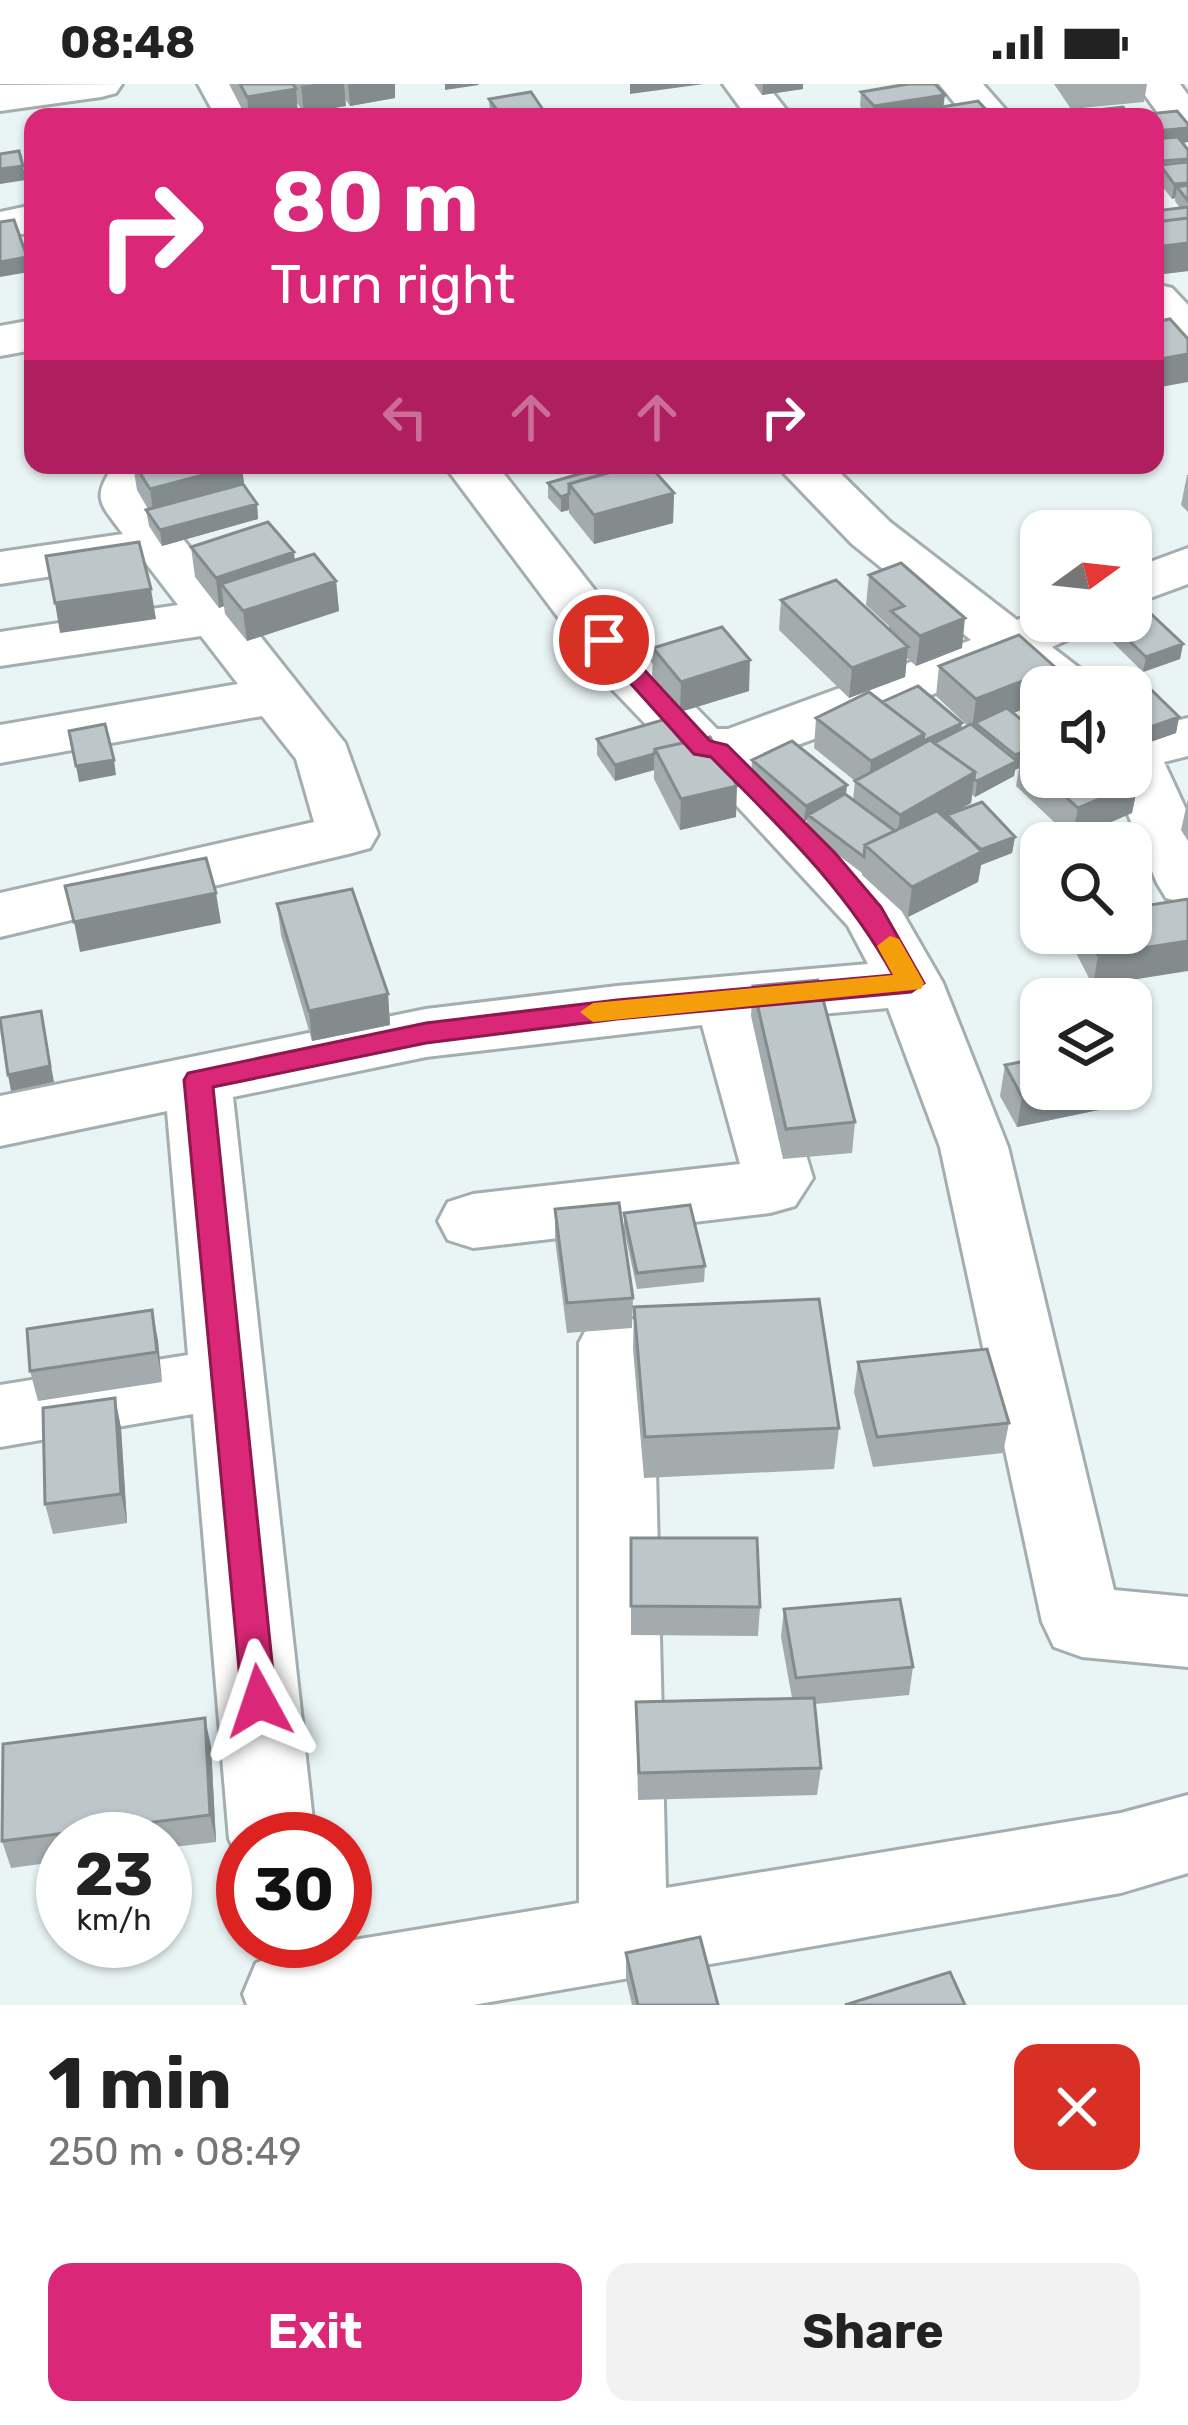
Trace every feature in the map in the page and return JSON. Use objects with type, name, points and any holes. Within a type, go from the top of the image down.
[{"type":"street","points":[[0,98],[101,84]]},
{"type":"street","points":[[744,84],[763,108]]},
{"type":"street","points":[[960,84],[982,108]]},
{"type":"street","points":[[1158,84],[1188,125]]},
{"type":"street","points":[[1164,308],[1188,334]]},
{"type":"street","points":[[0,915],[348,834],[324,756],[126,502],[125,488],[140,474]]},
{"type":"street","points":[[477,474],[631,674],[702,748],[718,750],[1020,640]]},
{"type":"street","points":[[811,474],[871,533],[1038,666]]},
{"type":"street","points":[[0,568],[156,545]]},
{"type":"street","points":[[1152,580],[1188,564]]},
{"type":"street","points":[[0,650],[218,616]]},
{"type":"street","points":[[0,744],[277,695]]},
{"type":"street","points":[[1152,746],[1188,737]]},
{"type":"street","points":[[718,750],[826,859],[872,913],[911,983],[974,1147],[1082,1622],[1188,1632]]},
{"type":"street","points":[[1151,798],[1188,883]]},
{"type":"street","points":[[0,1121],[426,1033],[911,983]]},
{"type":"street","points":[[473,1221],[770,1187],[778,1178],[727,999]]},
{"type":"street","points":[[198,1080],[269,1812]]},
{"type":"street","points":[[616,1343],[622,1937]]},
{"type":"street","points":[[0,1416],[227,1378]]},
{"type":"street","points":[[286,1980],[622,1937],[1121,1853],[1188,1834]]},
{"type":"building","points":[[240,84],[293,84],[296,89],[247,97]]},
{"type":"building","points":[[935,84],[945,95],[874,106],[861,92]]},
{"type":"building","points":[[531,92],[542,108],[496,108],[489,99]]},
{"type":"building","points":[[978,101],[985,108],[935,108]]},
{"type":"building","points":[[1177,111],[1188,128],[1164,130],[1164,112]]},
{"type":"building","points":[[1178,137],[1188,150],[1188,159],[1164,161],[1164,138]]},
{"type":"building","points":[[19,151],[23,166],[0,169],[0,154]]},
{"type":"building","points":[[1188,162],[1188,183],[1174,184],[1164,165]]},
{"type":"building","points":[[1188,207],[1188,218],[1164,221],[1164,210]]},
{"type":"building","points":[[1188,218],[1188,243],[1164,246],[1164,221]]},
{"type":"building","points":[[14,220],[24,258],[0,262],[0,222]]},
{"type":"building","points":[[1170,319],[1188,339],[1188,354],[1164,358],[1164,320]]},
{"type":"building","points":[[141,474],[207,474],[150,489]]},
{"type":"building","points":[[579,474],[603,474],[569,484],[569,494],[561,497],[548,483]]},
{"type":"building","points":[[604,474],[657,474],[674,493],[594,515],[569,484]]},
{"type":"building","points":[[243,484],[257,504],[160,530],[146,510]]},
{"type":"building","points":[[268,522],[294,552],[216,578],[191,547]]},
{"type":"building","points":[[139,542],[151,589],[55,603],[46,556]]},
{"type":"building","points":[[314,554],[336,581],[243,611],[221,584]]},
{"type":"building","points":[[901,563],[965,618],[920,636],[891,611],[904,606],[869,575]]},
{"type":"building","points":[[836,580],[908,647],[852,668],[781,600]]},
{"type":"building","points":[[1152,615],[1183,644],[1146,657],[1131,642],[1152,642]]},
{"type":"building","points":[[722,627],[750,660],[681,682],[653,648]]},
{"type":"building","points":[[1019,635],[1020,642],[1027,642],[1054,666],[1020,666],[1020,682],[976,699],[939,666]]},
{"type":"building","points":[[918,686],[962,723],[923,741],[924,734],[882,702]]},
{"type":"building","points":[[1152,691],[1179,717],[1152,726]]},
{"type":"building","points":[[869,692],[924,734],[871,761],[816,718]]},
{"type":"building","points":[[1007,708],[1020,719],[1020,753],[1015,755],[975,723]]},
{"type":"building","points":[[666,719],[683,743],[655,749],[654,754],[615,765],[597,739]]},
{"type":"building","points":[[105,724],[114,760],[76,766],[69,731]]},
{"type":"building","points":[[971,724],[1017,761],[977,781],[975,772],[934,743]]},
{"type":"building","points":[[710,737],[737,786],[681,799],[655,749]]},
{"type":"building","points":[[930,740],[975,772],[900,815],[855,781]]},
{"type":"building","points":[[792,741],[847,785],[806,806],[752,760]]},
{"type":"building","points":[[845,794],[895,831],[865,845],[864,857],[808,815]]},
{"type":"building","points":[[1067,798],[1102,798],[1078,808]]},
{"type":"building","points":[[982,802],[1015,837],[980,850],[947,815]]},
{"type":"building","points":[[937,811],[983,851],[912,887],[865,845]]},
{"type":"building","points":[[206,858],[216,893],[74,922],[65,886]]},
{"type":"building","points":[[352,889],[388,994],[309,1011],[277,904]]},
{"type":"building","points":[[1188,899],[1188,941],[1152,947],[1152,905]]},
{"type":"building","points":[[818,980],[855,1122],[786,1129],[753,986]]},
{"type":"building","points":[[41,1011],[50,1066],[8,1075],[0,1018]]},
{"type":"building","points":[[1020,1062],[1020,1093],[1005,1065]]},
{"type":"building","points":[[619,1203],[633,1298],[567,1303],[555,1209]]},
{"type":"building","points":[[690,1205],[705,1266],[637,1273],[624,1213]]},
{"type":"building","points":[[819,1299],[839,1428],[645,1437],[634,1307]]},
{"type":"building","points":[[152,1310],[157,1352],[30,1371],[27,1329]]},
{"type":"building","points":[[987,1349],[1009,1423],[877,1437],[858,1362]]},
{"type":"building","points":[[115,1398],[121,1494],[45,1504],[43,1408]]},
{"type":"building","points":[[631,1538],[757,1538],[760,1607],[631,1606]]},
{"type":"building","points":[[900,1599],[913,1667],[796,1678],[784,1609]]},
{"type":"building","points":[[814,1698],[821,1768],[639,1773],[636,1702]]},
{"type":"building","points":[[205,1718],[210,1815],[36,1812],[36,1837],[2,1841],[3,1744]]},
{"type":"building","points":[[700,1937],[718,2005],[638,2005],[626,1953]]},
{"type":"building","points":[[950,1972],[965,2005],[845,2005]]},
{"type":"slow traffic","points":[[593,1012],[911,983],[890,946]]},
{"type":"route","points":[[259,1701],[198,1080],[426,1033],[911,983],[872,913],[826,859],[718,750],[702,748],[604,640]]}]
